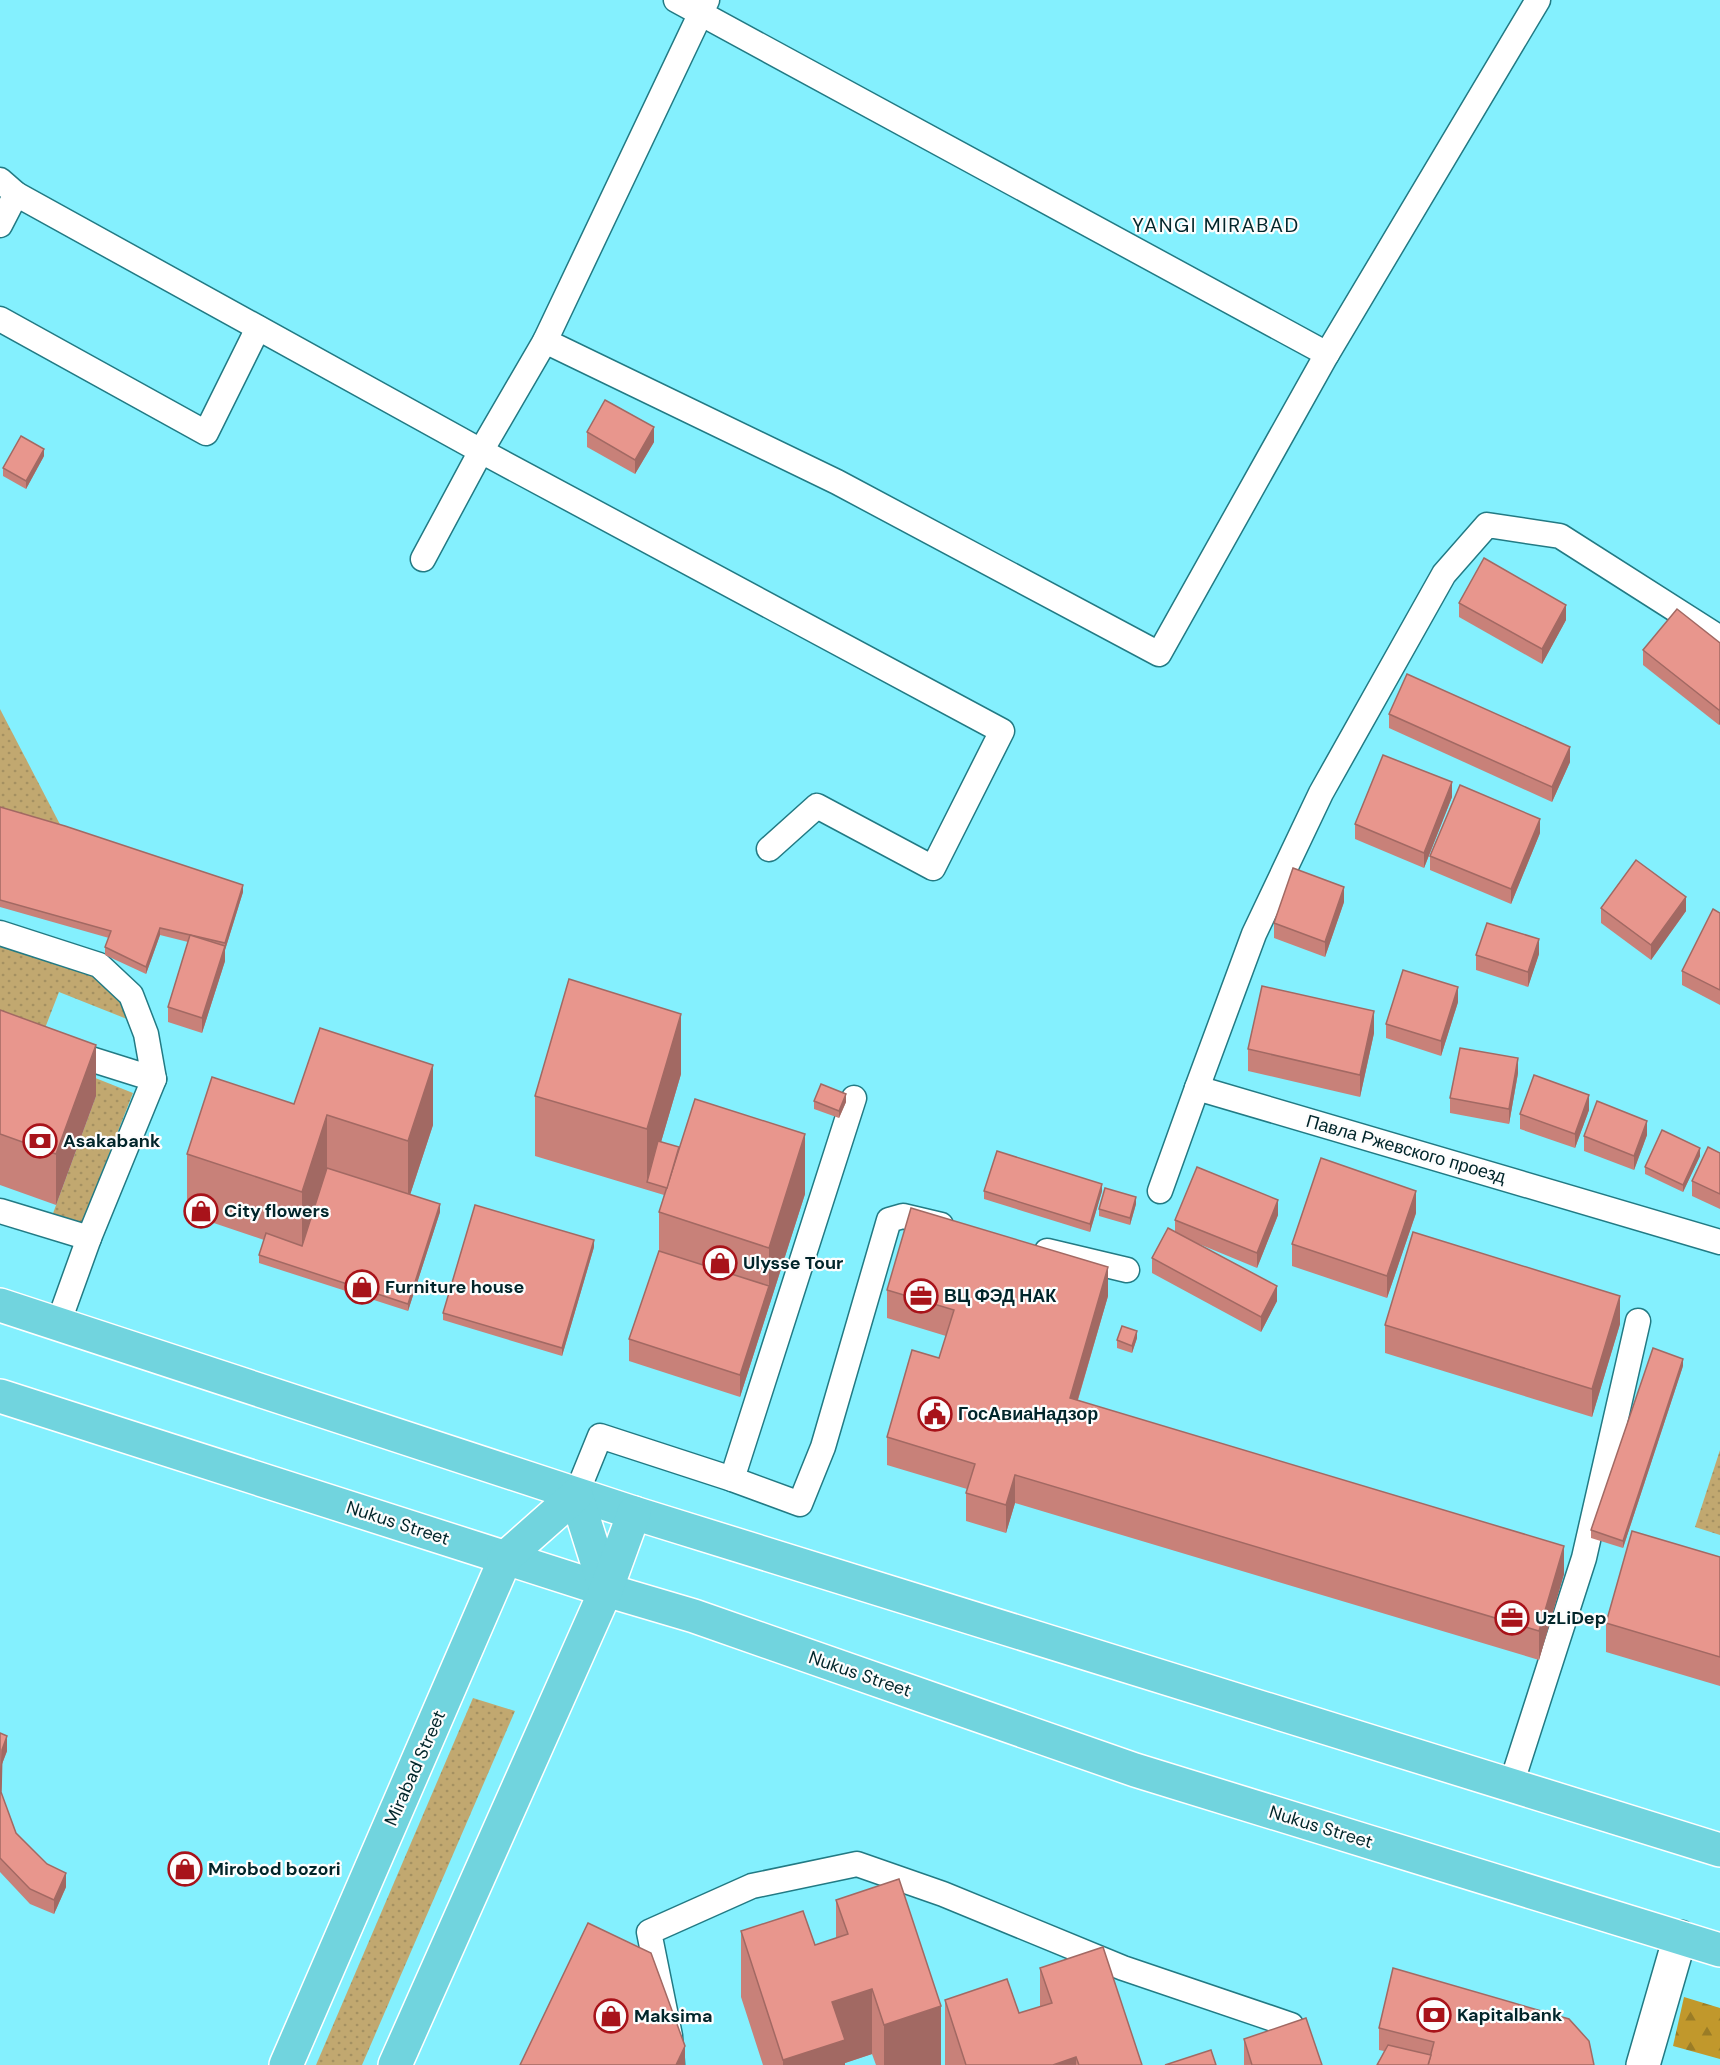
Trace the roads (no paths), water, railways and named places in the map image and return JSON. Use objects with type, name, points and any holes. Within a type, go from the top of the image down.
[{"type":"main road","points":[[0,1305],[576,1495],[1720,1850]]},
{"type":"main road","name":"Nukus Street","points":[[0,1396],[606,1590],[694,1616],[1135,1770],[1720,1950]]},
{"type":"main road","points":[[576,1495],[606,1590]]},
{"type":"main road","name":"Mirabad Street","points":[[286,2065],[506,1557],[576,1495]]},
{"type":"main road","points":[[394,2065],[606,1590],[634,1513]]},
{"type":"street","points":[[1643,2065],[1680,1937]]},
{"type":"lane","points":[[676,0],[704,7],[1327,354]]},
{"type":"lane","points":[[545,341],[837,482],[1159,654],[1327,354],[1538,0]]},
{"type":"lane","points":[[423,559],[480,451],[545,341],[704,7]]},
{"type":"lane","points":[[0,225],[8,187],[480,451],[1002,731],[933,868],[817,807],[769,849]]},
{"type":"lane","points":[[0,319],[207,433],[258,328]]},
{"type":"lane","points":[[1160,1191],[1254,934],[1321,794],[1444,574],[1487,525],[1560,536],[1720,638]]},
{"type":"lane","points":[[0,933],[99,965],[131,995],[146,1034],[154,1079],[89,1238],[58,1324]]},
{"type":"lane","points":[[57,1049],[154,1079]]},
{"type":"lane","name":"Павла Ржевского проезд","points":[[1197,1088],[1720,1242]]},
{"type":"lane","points":[[732,1479],[854,1098]]},
{"type":"lane","points":[[0,1211],[89,1238]]},
{"type":"lane","points":[[576,1495],[600,1436],[800,1504],[823,1446],[889,1220],[903,1216],[959,1229]]},
{"type":"lane","points":[[1026,1246],[1127,1270]]},
{"type":"lane","points":[[1511,1785],[1638,1321]]},
{"type":"lane","points":[[672,2065],[670,2036],[649,1932],[752,1886],[857,1864],[943,1894],[1123,1968],[1291,2025]]},
{"type":"place","name":"Asakabank","points":[[40,1141]]},
{"type":"place","name":"City flowers","points":[[201,1211]]},
{"type":"place","name":"Ulysse Tour","points":[[720,1263]]},
{"type":"place","name":"Furniture house","points":[[362,1287]]},
{"type":"place","name":"ВЦ ФЭД НАК","points":[[921,1296]]},
{"type":"place","name":"ГосАвиаНадзор","points":[[935,1414]]},
{"type":"place","name":"UzLiDep","points":[[1512,1618]]},
{"type":"place","name":"Mirobod bozori","points":[[185,1869]]},
{"type":"place","name":"Kapitalbank","points":[[1434,2015]]},
{"type":"place","name":"Maksima","points":[[611,2016]]},
{"type":"district","name":"YANGI MIRABAD","points":[[1216,225]]}]
